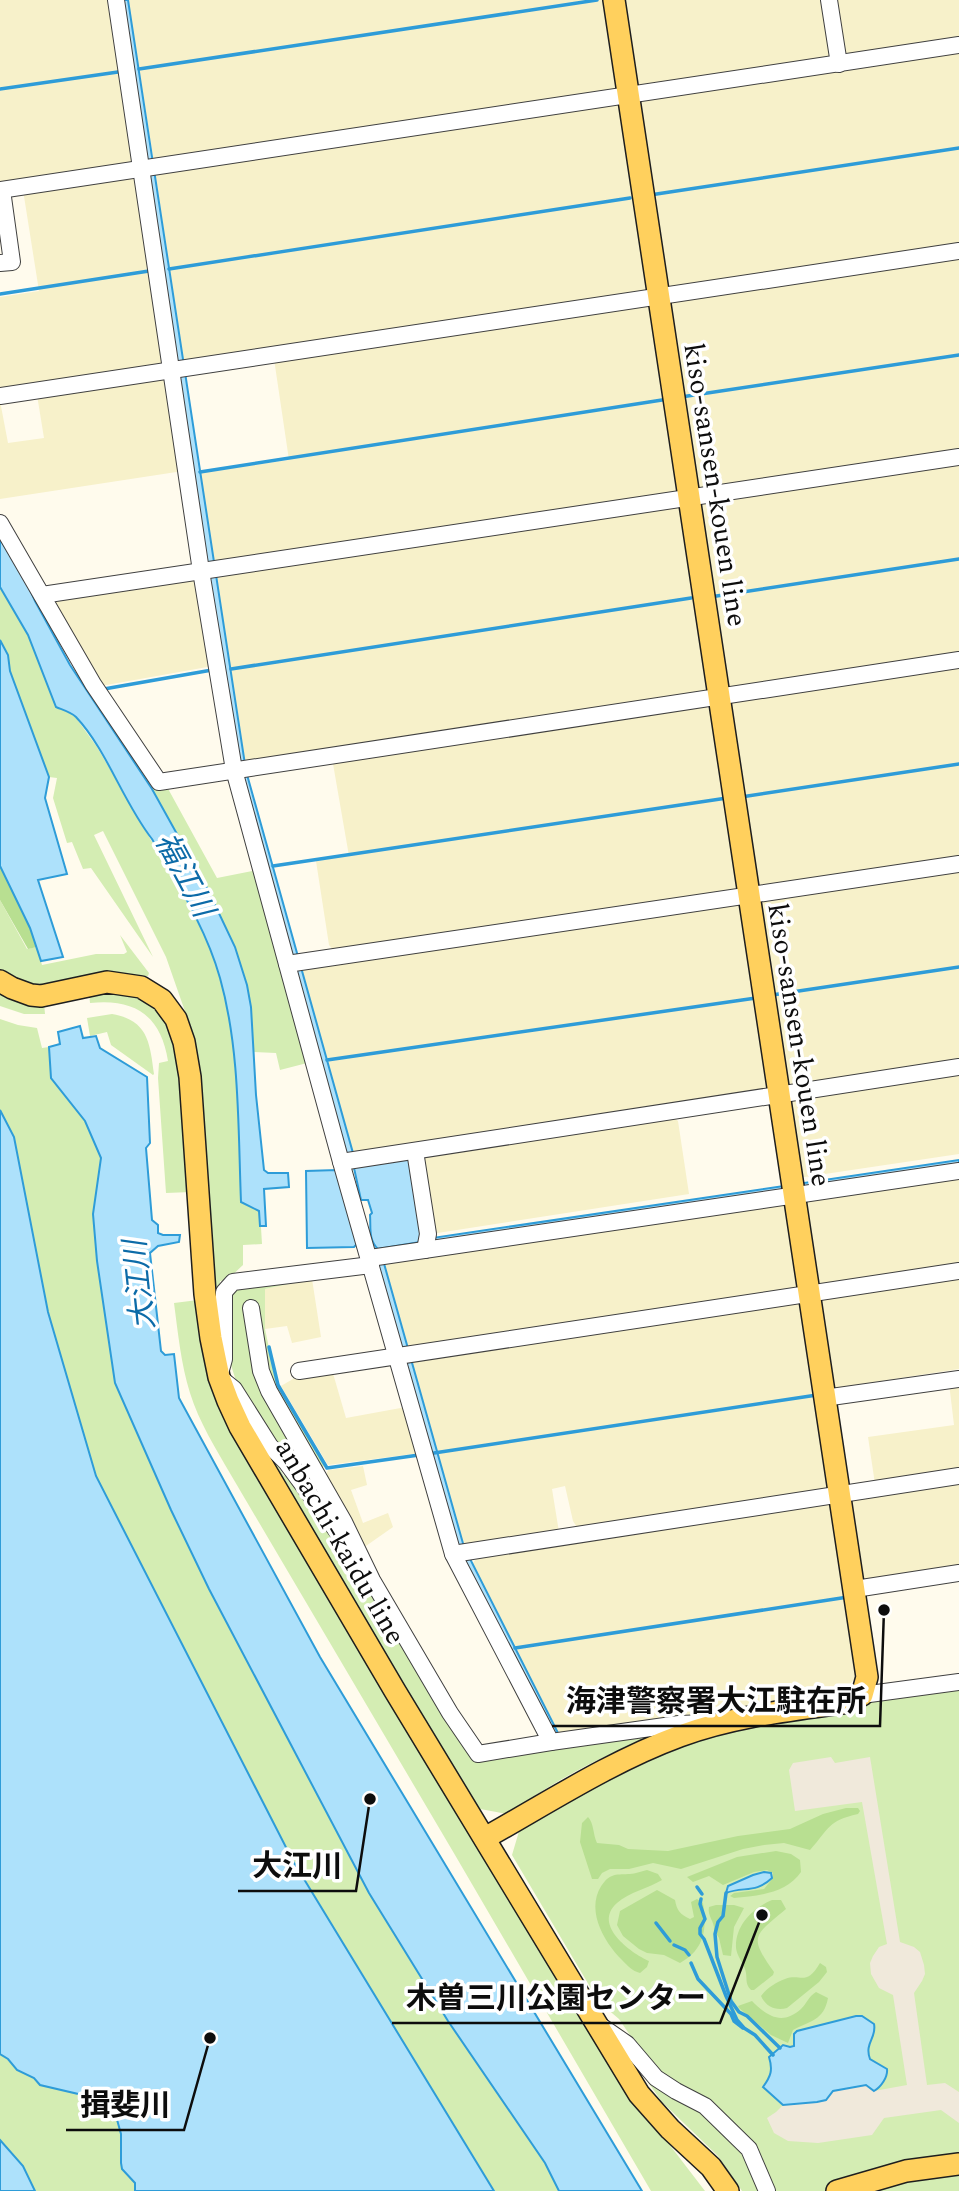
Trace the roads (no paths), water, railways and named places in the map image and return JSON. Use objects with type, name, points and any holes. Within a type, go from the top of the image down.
[{"type":"main road","name":"kiso-sansen-kouen line","points":[[614,0],[824,1398],[841,1494],[867,1677],[862,1695]]},
{"type":"main road","name":"anbachi-kaidu line","points":[[0,981],[21,993],[41,996],[107,982],[123,983],[141,987],[162,1000],[176,1019],[184,1042],[190,1077],[205,1294],[211,1338],[219,1377],[240,1427],[387,1679],[639,2094],[670,2130],[712,2167],[728,2191]]},
{"type":"main road","points":[[485,1838],[620,1762],[680,1736],[719,1723],[849,1702],[862,1695]]},
{"type":"main road","points":[[837,2191],[906,2171],[959,2164]]},
{"type":"street","points":[[116,0],[147,168],[240,769],[349,1161],[370,1261],[403,1355],[459,1553],[551,1742]]},
{"type":"street","points":[[829,0],[839,64]]},
{"type":"street","points":[[0,263],[12,262],[1,190],[959,46]]},
{"type":"street","points":[[0,396],[959,251]]},
{"type":"street","points":[[42,595],[959,457]]},
{"type":"street","points":[[0,523],[93,684],[159,782],[959,660]]},
{"type":"street","points":[[293,964],[959,864]]},
{"type":"street","points":[[349,1161],[959,1067]]},
{"type":"street","points":[[415,1151],[426,1243]]},
{"type":"street","points":[[372,1580],[286,1462],[270,1446],[234,1389],[219,1377],[225,1359],[224,1292],[233,1282],[370,1261],[426,1243],[793,1189],[959,1171]]},
{"type":"street","points":[[299,1371],[959,1271]]},
{"type":"street","points":[[251,1308],[261,1371],[269,1391],[344,1522],[372,1580],[450,1713],[478,1754],[679,1724],[719,1723]]},
{"type":"street","points":[[824,1398],[959,1379]]},
{"type":"street","points":[[459,1553],[959,1476]]},
{"type":"street","points":[[855,1594],[959,1573]]},
{"type":"street","points":[[855,1594],[959,1584]]},
{"type":"street","points":[[862,1695],[959,1682]]},
{"type":"street","points":[[594,2021],[626,2044],[656,2078],[705,2106],[750,2148],[767,2191]]},
{"type":"water","points":[[122,0],[128,0],[246,771],[353,1153],[405,1158],[410,1161],[433,1238],[959,1160],[959,1168],[435,1245],[420,1242],[378,1249],[375,1245],[371,1233],[372,1213],[368,1200],[361,1200],[354,1168],[346,1152],[237,763]]},
{"type":"water","name":"福江川","points":[[0,539],[26,580],[70,665],[152,789],[207,888],[235,947],[251,1007],[264,1170],[268,1173],[288,1173],[289,1187],[264,1189],[266,1226],[260,1226],[259,1211],[241,1202],[235,1061],[227,1005],[214,959],[181,889],[97,745],[76,717],[56,707],[28,635],[0,587]]},
{"type":"water","points":[[0,640],[8,655],[10,671],[49,777],[45,798],[67,874],[38,880],[63,957],[41,961],[30,928],[0,866]]},
{"type":"water","points":[[80,1026],[83,1038],[96,1036],[100,1048],[147,1077],[150,1143],[146,1148],[152,1220],[158,1225],[158,1233],[180,1235],[179,1242],[158,1246],[150,1253],[161,1351],[165,1355],[174,1354],[179,1398],[320,1657],[642,2191],[559,2191],[545,2163],[448,2021],[369,1893],[209,1589],[115,1383],[97,1261],[93,1214],[101,1158],[85,1121],[51,1078],[49,1047],[60,1044],[58,1032]]},
{"type":"water","points":[[0,1110],[14,1137],[48,1312],[96,1476],[293,1861],[494,2191],[135,2191],[135,2183],[122,2169],[121,2134],[116,2116],[91,2097],[40,2085],[34,2078],[17,2070],[0,2054]]},
{"type":"water","points":[[337,1170],[358,1243],[354,1247],[307,1248],[306,1171]]},
{"type":"water","points":[[383,1260],[464,1547],[559,1735],[553,1735],[461,1558],[377,1263]]},
{"type":"water","points":[[764,1872],[771,1873],[772,1878],[766,1883],[755,1888],[726,1893],[728,1886]]},
{"type":"water","points":[[862,2016],[874,2024],[869,2049],[870,2059],[887,2069],[885,2078],[877,2089],[874,2091],[866,2085],[833,2091],[826,2100],[783,2105],[763,2087],[771,2073],[769,2057],[783,2045],[794,2046],[794,2034],[797,2031]]},
{"type":"water","points":[[0,2140],[23,2166],[35,2191],[0,2191]]},
{"type":"waterway","points":[[139,69],[597,0]]},
{"type":"waterway","points":[[0,89],[118,72]]},
{"type":"waterway","points":[[650,195],[959,148]]},
{"type":"waterway","points":[[169,269],[630,198]]},
{"type":"waterway","points":[[0,294],[149,271]]},
{"type":"waterway","points":[[681,397],[959,355]]},
{"type":"waterway","points":[[200,472],[662,400]]},
{"type":"waterway","points":[[710,597],[959,559]]},
{"type":"waterway","points":[[231,669],[691,598]]},
{"type":"waterway","points":[[104,689],[212,670]]},
{"type":"waterway","points":[[741,797],[959,764]]},
{"type":"waterway","points":[[273,866],[727,798]]},
{"type":"waterway","points":[[772,995],[959,967]]},
{"type":"waterway","points":[[327,1060],[756,998]]},
{"type":"waterway","points":[[269,1347],[278,1385],[327,1468],[419,1455]]},
{"type":"waterway","points":[[434,1453],[817,1395]]},
{"type":"waterway","points":[[515,1648],[848,1597]]},
{"type":"waterway","points":[[697,1887],[702,1894]]},
{"type":"waterway","points":[[726,1893],[723,1916],[718,1922],[715,1934],[717,1957],[731,2001],[739,2012],[747,2016],[780,2048]]},
{"type":"waterway","points":[[701,1899],[705,1919],[700,1934],[737,2020],[773,2055]]},
{"type":"waterway","points":[[656,1923],[670,1941]]},
{"type":"waterway","points":[[674,1945],[689,1955]]},
{"type":"waterway","points":[[691,1963],[698,1979],[743,2028]]},
{"type":"place","name":"海津警察署大江駐在所","points":[[884,1610]]},
{"type":"place","name":"大江川","points":[[370,1799]]},
{"type":"place","name":"木曽三川公園センター","points":[[762,1915]]},
{"type":"place","name":"揖斐川","points":[[210,2038]]}]
